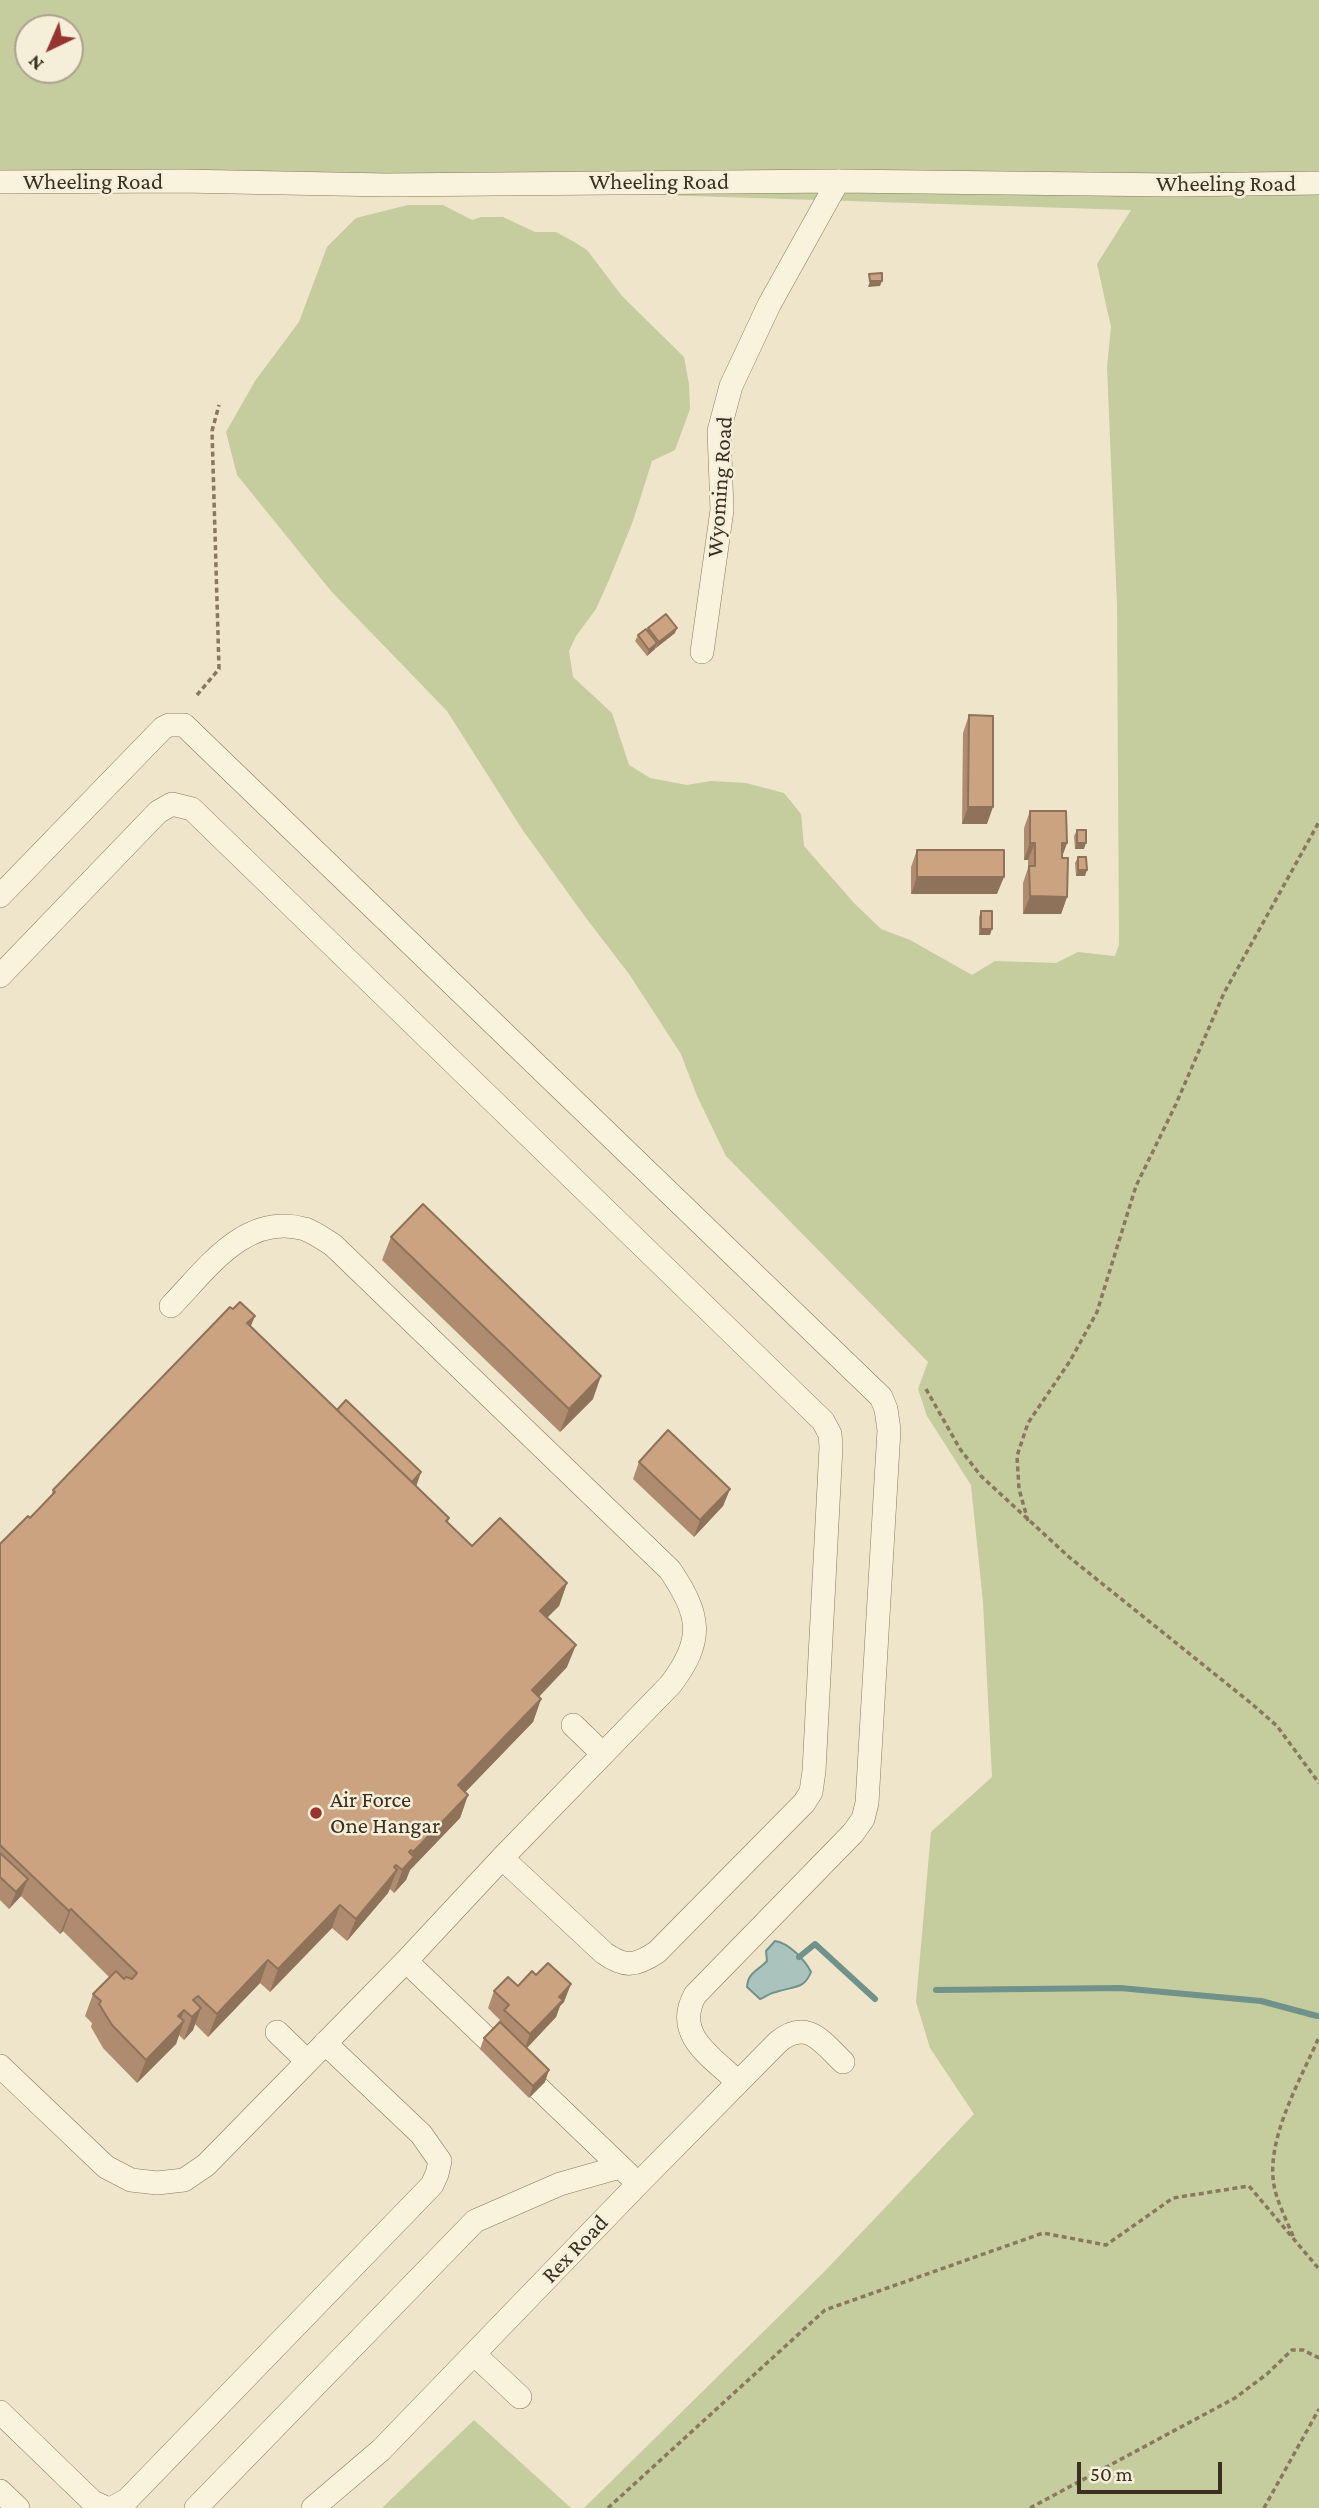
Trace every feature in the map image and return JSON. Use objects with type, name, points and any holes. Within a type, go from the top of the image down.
[{"type":"street","name":"Wheeling Road","points":[[0,182],[195,181],[386,185],[838,181],[1173,185],[1319,183]]},
{"type":"street","name":"Wyoming Road","points":[[702,652],[722,510],[719,431],[731,386],[783,279],[838,181]]},
{"type":"street","points":[[0,896],[163,728],[184,724],[881,1397],[889,1430],[867,1803],[863,1819],[853,1833],[695,1995],[688,2007],[687,2023],[693,2036],[738,2082]]},
{"type":"street","points":[[0,976],[158,812],[172,804],[192,808],[823,1421],[830,1434],[831,1447],[816,1744],[813,1783],[804,1803],[657,1952],[644,1961],[630,1964],[617,1962],[604,1953],[502,1858]]},
{"type":"street","points":[[0,2066],[106,2167],[131,2180],[158,2183],[184,2179],[206,2165],[671,1684],[685,1665],[694,1642],[694,1617],[687,1595],[670,1570],[334,1245],[305,1229],[265,1228],[244,1235],[230,1244],[171,1306]]},
{"type":"street","points":[[573,1726],[603,1754]]},
{"type":"street","points":[[406,1961],[638,2184]]},
{"type":"street","points":[[277,2032],[307,2061]]},
{"type":"street","name":"Rex Road","points":[[313,2508],[381,2450],[778,2042],[788,2034],[808,2032],[843,2062]]},
{"type":"street","points":[[112,2508],[127,2500],[432,2185],[438,2174],[440,2161],[421,2134],[325,2043]]},
{"type":"street","points":[[196,2508],[475,2221],[560,2184],[620,2167]]},
{"type":"street","points":[[475,2355],[520,2397]]},
{"type":"street","points":[[0,2412],[93,2502],[106,2508]]},
{"type":"street","points":[[0,2491],[18,2508]]},
{"type":"path","points":[[197,695],[219,669],[212,431],[219,405]]},
{"type":"path","points":[[1028,1521],[1019,1489],[1017,1456],[1028,1423],[1070,1361],[1097,1312],[1136,1186],[1176,1104],[1224,993],[1319,822]]},
{"type":"path","points":[[926,1389],[960,1449],[981,1476],[1028,1521],[1252,1703],[1277,1726],[1319,1783]]},
{"type":"path","points":[[1296,2241],[1275,2189],[1273,2157],[1288,2107],[1319,2037]]},
{"type":"path","points":[[608,2508],[825,2310],[1043,2233],[1106,2245],[1173,2198],[1249,2186],[1319,2269]]},
{"type":"path","points":[[1030,2508],[1235,2398],[1267,2374],[1292,2350],[1303,2350],[1319,2358]]},
{"type":"path","points":[[1264,2508],[1319,2409]]},
{"type":"green space","points":[[0,0],[1319,0],[1319,2508],[584,2508],[824,2272],[974,2114],[930,2048],[916,2002],[931,1832],[992,1777],[983,1602],[971,1485],[927,1416],[918,1389],[928,1362],[726,1156],[697,1096],[681,1054],[629,974],[522,829],[447,711],[331,591],[237,475],[226,432],[255,381],[299,322],[327,247],[356,218],[408,205],[443,205],[472,220],[481,217],[503,217],[535,232],[556,232],[576,243],[587,250],[622,296],[684,357],[689,384],[690,409],[675,450],[652,461],[633,521],[609,580],[596,609],[576,636],[569,651],[573,677],[612,713],[629,765],[650,778],[687,785],[711,781],[746,783],[784,793],[801,814],[804,846],[854,903],[881,929],[910,940],[972,975],[995,961],[1056,963],[1078,952],[1115,956],[1119,945],[1117,605],[1107,367],[1111,327],[1097,264],[1131,210],[0,174]]},
{"type":"green space","points":[[474,2420],[571,2508],[382,2508]]},
{"type":"water","points":[[775,1941],[796,1953],[811,1972],[801,1985],[760,1999],[747,1987],[748,1982],[751,1975],[767,1961],[766,1951]]},
{"type":"building","points":[[882,273],[882,281],[870,281],[869,274]]},
{"type":"building","points":[[666,614],[677,628],[659,642],[648,628]]},
{"type":"building","points":[[646,629],[657,643],[649,650],[638,635]]},
{"type":"building","points":[[969,715],[993,716],[993,807],[968,807]]},
{"type":"building","points":[[1030,811],[1066,811],[1067,843],[1062,843],[1062,858],[1068,858],[1067,897],[1030,896],[1029,866],[1035,866],[1035,843],[1030,843]]},
{"type":"building","points":[[1077,830],[1086,830],[1086,843],[1077,843]]},
{"type":"building","points":[[917,850],[1004,850],[1004,877],[917,877]]},
{"type":"building","points":[[1078,857],[1086,857],[1087,870],[1078,870]]},
{"type":"building","points":[[981,911],[992,911],[992,929],[981,929]]},
{"type":"building","points":[[423,1204],[601,1376],[569,1409],[391,1237]]},
{"type":"building","points":[[240,1302],[255,1316],[247,1323],[449,1518],[446,1521],[472,1546],[500,1518],[567,1583],[540,1611],[576,1645],[532,1690],[541,1699],[458,1785],[468,1795],[413,1852],[409,1852],[414,1857],[402,1870],[396,1865],[394,1867],[397,1870],[356,1919],[340,1905],[278,1969],[268,1960],[217,2014],[198,1996],[193,2000],[201,2008],[192,2017],[184,2010],[178,2016],[184,2021],[146,2060],[112,2025],[99,2004],[101,2001],[93,1994],[116,1971],[124,1979],[132,1979],[137,1973],[0,1845],[0,1544],[28,1516],[30,1518],[55,1492],[53,1490],[230,1307],[233,1309]]},
{"type":"building","points":[[346,1400],[421,1472],[412,1482],[337,1410]]},
{"type":"building","points":[[668,1430],[730,1489],[700,1520],[639,1462]]},
{"type":"building","points":[[0,1853],[28,1879],[16,1892],[0,1877]]},
{"type":"building","points":[[548,1963],[571,1984],[559,1997],[563,2000],[530,2034],[504,2010],[509,2005],[494,1991],[508,1977],[518,1986],[532,1971],[536,1975]]},
{"type":"building","points":[[500,2022],[549,2070],[533,2086],[484,2038]]},
{"type":"waterway","points":[[799,1957],[815,1944],[875,1999]]},
{"type":"waterway","points":[[936,1990],[1120,1988],[1261,2001],[1317,2016]]},
{"type":"place","name":"Air Force One Hangar","points":[[316,1813]]}]
